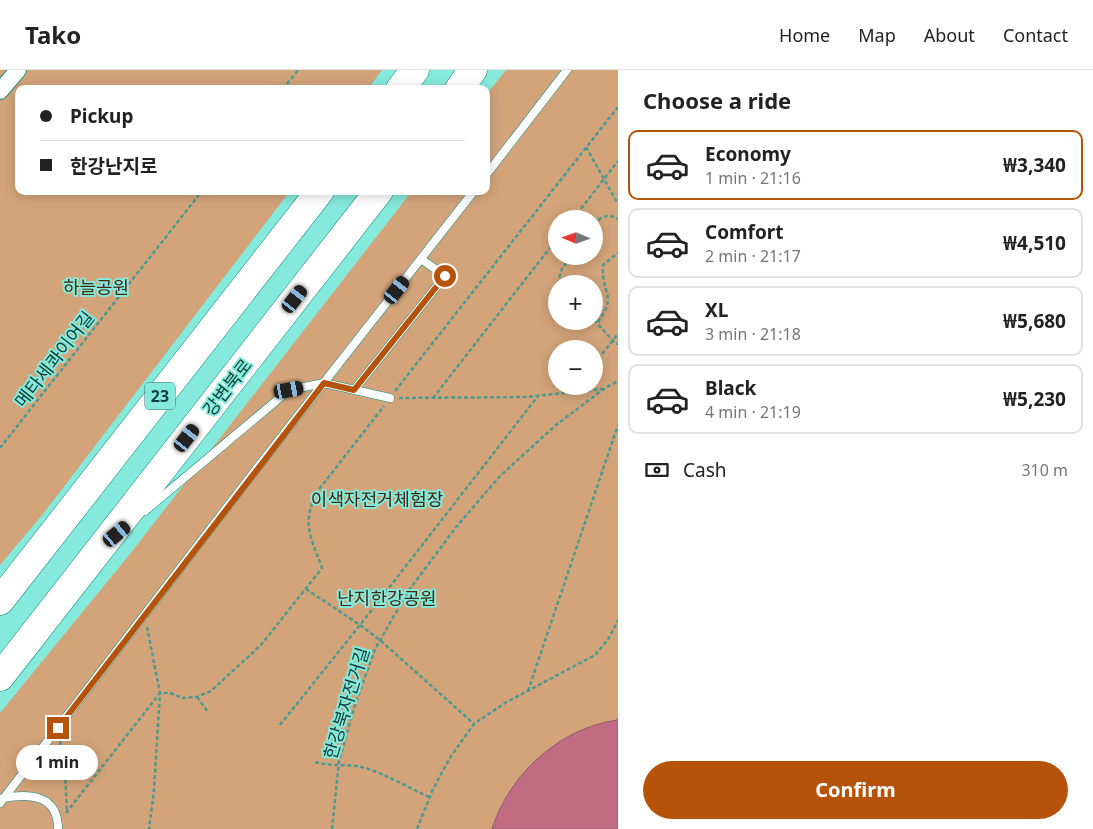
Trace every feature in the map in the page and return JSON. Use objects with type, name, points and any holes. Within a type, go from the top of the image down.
[{"type":"highway","points":[[403,85],[415,70]]},
{"type":"highway","points":[[462,85],[473,70]]},
{"type":"highway","name":"23","points":[[0,601],[317,195]]},
{"type":"highway","name":"강변북로","points":[[0,677],[376,195]]},
{"type":"street","points":[[0,91],[18,70]]},
{"type":"lane","points":[[490,170],[567,70]]},
{"type":"lane","points":[[2,801],[144,615],[471,195]]},
{"type":"lane","points":[[354,390],[445,276],[421,259]]},
{"type":"lane","points":[[140,514],[289,390],[324,383],[390,398]]},
{"type":"lane","points":[[103,546],[133,521]]},
{"type":"lane","points":[[2,801],[18,795],[32,796],[47,801],[54,809],[58,829]]},
{"type":"path","points":[[286,85],[298,70]]},
{"type":"path","points":[[160,693],[170,693],[183,698],[197,697],[211,691],[261,645],[322,568],[308,532],[308,516],[312,500],[618,107]]},
{"type":"path","points":[[586,148],[618,204]]},
{"type":"path","points":[[580,210],[618,161]]},
{"type":"path","name":"메타세콰이어길","points":[[0,448],[199,195]]},
{"type":"path","points":[[603,216],[609,215],[618,219]]},
{"type":"path","points":[[433,398],[548,250]]},
{"type":"path","points":[[602,275],[603,265],[618,253]]},
{"type":"path","points":[[603,277],[611,300],[608,311],[603,316]]},
{"type":"path","points":[[603,328],[618,344]]},
{"type":"path","points":[[603,353],[618,334]]},
{"type":"path","name":"한강북자전거길","points":[[332,829],[339,766],[355,705],[375,649],[409,590],[457,526],[500,476],[556,425],[605,388],[618,381]]},
{"type":"path","points":[[390,398],[548,395]]},
{"type":"path","points":[[280,725],[538,396]]},
{"type":"path","points":[[528,691],[618,425]]},
{"type":"path","points":[[306,588],[380,640],[474,724]]},
{"type":"path","points":[[144,615],[160,693],[156,764],[149,829]]},
{"type":"path","points":[[417,829],[429,798],[451,756],[474,724],[505,703],[595,655],[609,638],[618,620]]},
{"type":"path","points":[[67,812],[160,693]]},
{"type":"path","points":[[197,697],[208,712]]},
{"type":"path","points":[[58,728],[64,771],[67,812],[65,821]]},
{"type":"path","points":[[315,762],[325,765],[350,765],[367,769],[429,798]]},
{"type":"green space","name":"하늘공원","points":[[0,70],[382,70],[371,85],[15,85],[15,195],[287,195],[43,514],[0,565]]},
{"type":"green space","name":"난지한강공원","points":[[506,70],[618,70],[618,718],[572,829],[0,829],[0,713],[130,554],[409,195],[490,195],[490,90]]},
{"type":"shaded area","points":[[618,718],[618,829],[492,829],[500,809],[511,790],[524,772],[540,757],[576,733],[596,725],[617,720]]},
{"type":"route","points":[[58,728],[324,383],[354,390],[445,276]]},
{"type":"park label","name":"이색자전거체험장","points":[[377,499]]}]
